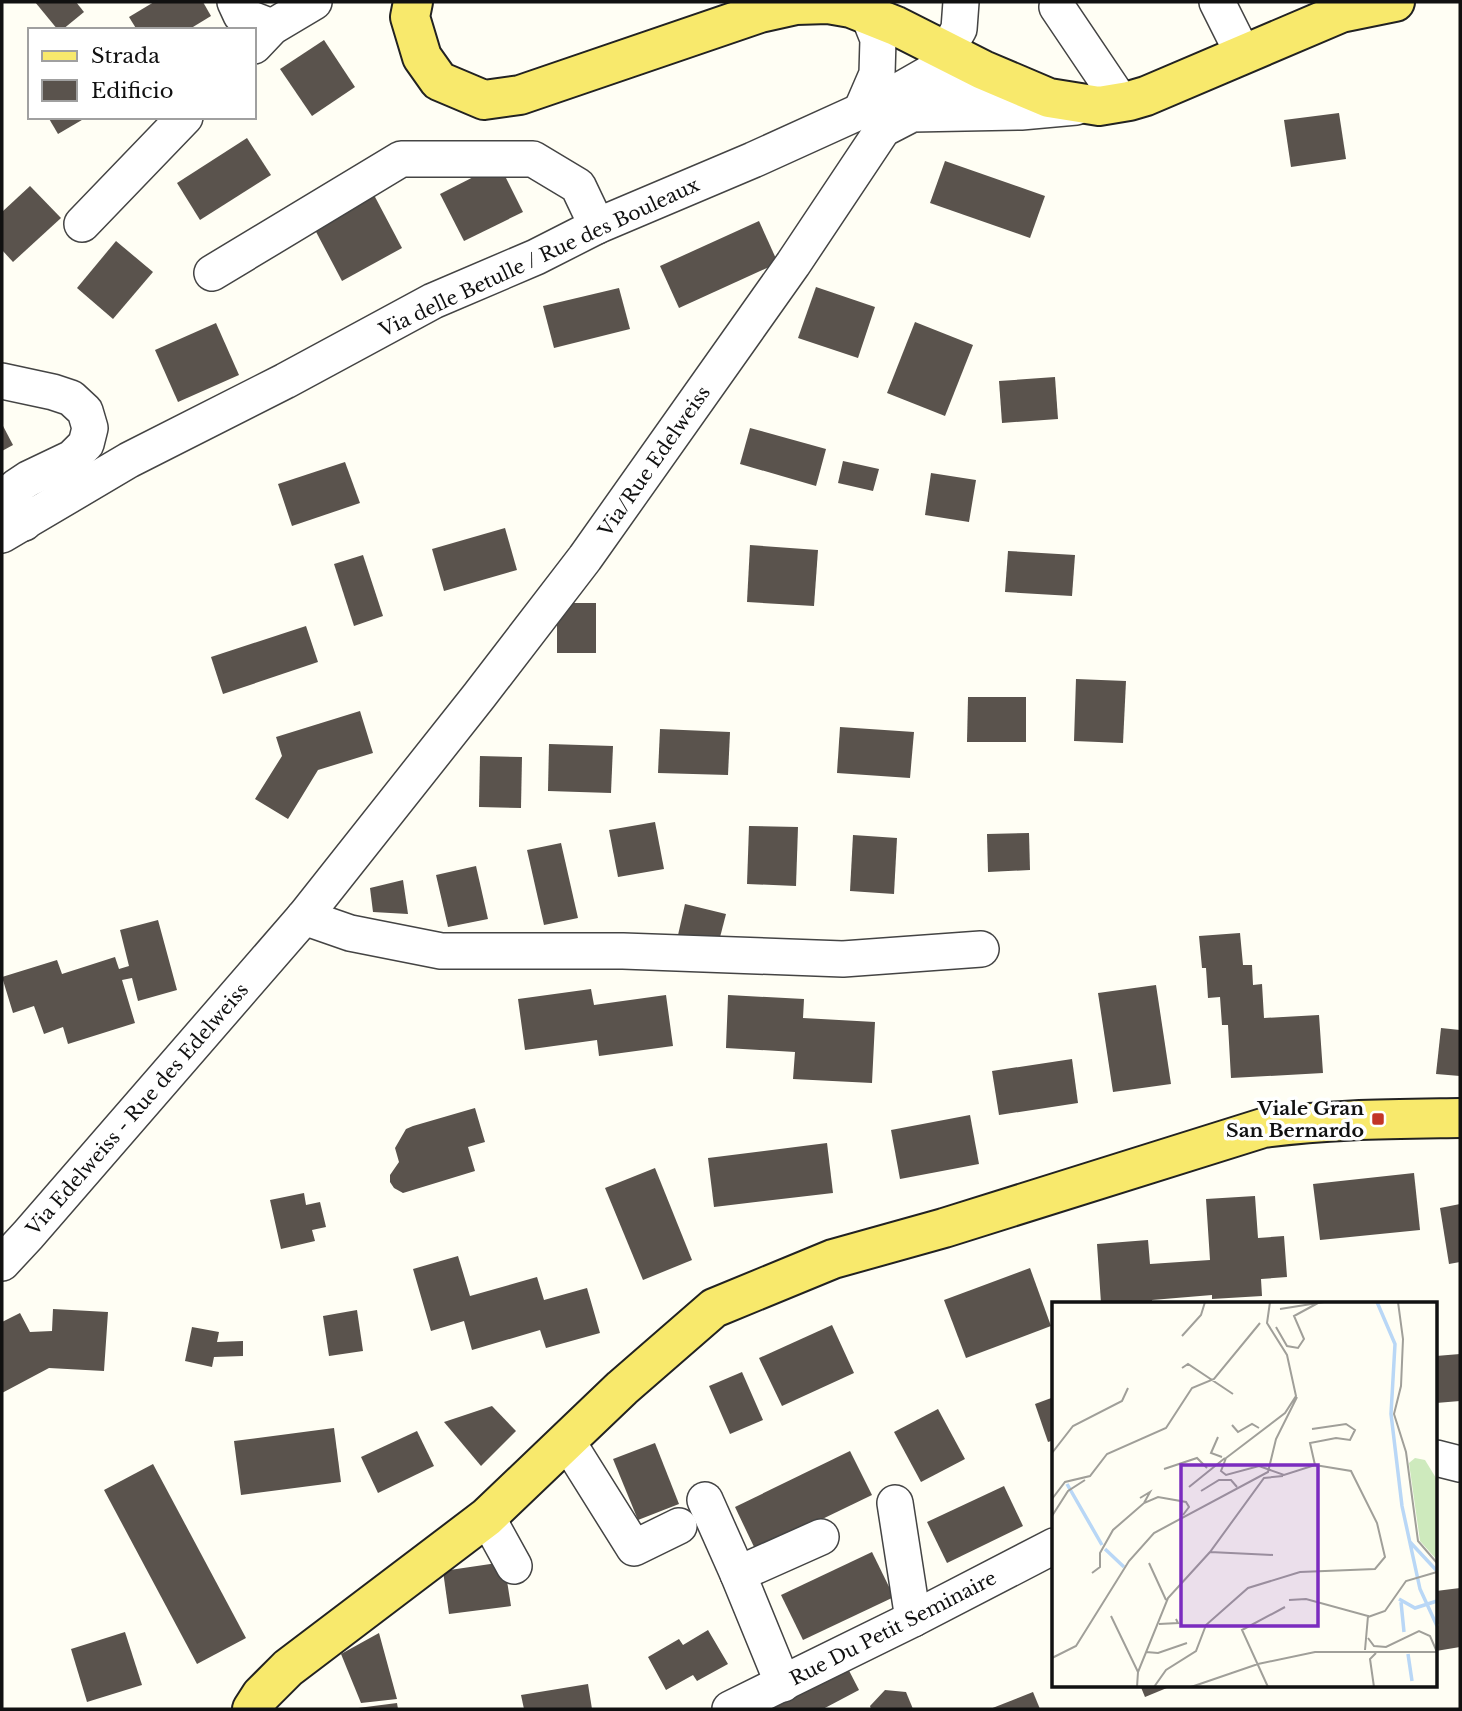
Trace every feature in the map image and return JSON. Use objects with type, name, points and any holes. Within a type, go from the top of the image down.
[{"type":"main road","points":[[413,2],[410,17],[422,57],[439,81],[484,100],[520,95],[760,13],[796,5],[828,4],[868,14],[1049,98],[1110,104],[1146,96],[1340,12],[1395,2]]},
{"type":"main road","points":[[252,1709],[261,1695],[288,1668],[487,1517],[622,1388],[714,1308],[833,1259],[957,1224],[1263,1128],[1306,1122],[1460,1118]]},
{"type":"street","points":[[234,2],[241,15],[255,28]]},
{"type":"street","points":[[263,36],[314,2]]},
{"type":"street","points":[[861,111],[930,73],[946,52],[958,29],[961,2]]},
{"type":"street","points":[[1217,2],[1243,54]]},
{"type":"street","points":[[1057,8],[1110,104]]},
{"type":"street","points":[[861,111],[877,74],[878,39],[868,14]]},
{"type":"street","points":[[861,111],[961,87],[1015,84]]},
{"type":"street","name":"Via/Rue Edelweiss","points":[[271,954],[304,917],[585,558],[793,264],[883,130],[912,114],[997,113],[1110,104]]},
{"type":"street","name":"Via delle Betulle / Rue des Bouleaux","points":[[13,529],[129,460],[433,302],[536,257],[597,226],[861,111]]},
{"type":"street","points":[[82,224],[183,119]]},
{"type":"street","points":[[212,273],[401,159],[533,159],[578,186],[597,226]]},
{"type":"street","points":[[2,381],[71,397],[85,411],[90,428],[86,444],[72,458],[16,487],[13,529]]},
{"type":"street","points":[[304,917],[350,933],[441,951],[623,951],[844,959],[981,949]]},
{"type":"street","name":"Via Edelweiss - Rue des Edelweiss","points":[[2,1263],[271,954]]},
{"type":"street","points":[[567,1441],[634,1548],[679,1526]]},
{"type":"street","points":[[1438,1458],[1460,1464]]},
{"type":"street","points":[[705,1500],[783,1684]]},
{"type":"street","points":[[895,1503],[913,1619]]},
{"type":"street","points":[[487,1517],[514,1566]]},
{"type":"street","points":[[738,1574],[821,1537]]},
{"type":"street","name":"Rue Du Petit Seminaire","points":[[730,1709],[1052,1547]]},
{"type":"building","points":[[35,2],[76,2],[84,12],[64,28],[56,28]]},
{"type":"building","points":[[154,2],[203,2],[211,16],[191,28],[136,28],[129,17]]},
{"type":"building","points":[[324,40],[355,87],[312,116],[280,69]]},
{"type":"building","points":[[1339,113],[1346,159],[1291,167],[1284,120]]},
{"type":"building","points":[[49,119],[84,119],[58,134]]},
{"type":"building","points":[[247,138],[271,175],[200,220],[177,183]]},
{"type":"building","points":[[945,161],[1045,196],[1030,238],[930,203]]},
{"type":"building","points":[[499,164],[523,212],[464,241],[440,194]]},
{"type":"building","points":[[30,186],[61,218],[13,262],[2,250],[2,212]]},
{"type":"building","points":[[374,195],[402,248],[342,281],[314,228]]},
{"type":"building","points":[[759,221],[778,263],[679,308],[660,266]]},
{"type":"building","points":[[116,241],[153,272],[113,319],[77,288]]},
{"type":"building","points":[[816,287],[875,307],[858,358],[798,338]]},
{"type":"building","points":[[619,288],[630,329],[554,348],[543,306]]},
{"type":"building","points":[[915,322],[973,345],[945,416],[887,393]]},
{"type":"building","points":[[216,323],[239,375],[178,402],[155,350]]},
{"type":"building","points":[[1055,377],[1058,419],[1002,423],[999,381]]},
{"type":"building","points":[[2,424],[13,445],[2,451]]},
{"type":"building","points":[[750,428],[826,449],[816,486],[740,464]]},
{"type":"building","points":[[843,461],[879,469],[873,491],[838,483]]},
{"type":"building","points":[[345,462],[360,503],[292,526],[278,484]]},
{"type":"building","points":[[931,473],[976,480],[969,522],[925,515]]},
{"type":"building","points":[[505,528],[517,570],[444,591],[432,549]]},
{"type":"building","points":[[750,545],[818,550],[814,606],[747,602]]},
{"type":"building","points":[[1008,551],[1075,555],[1072,596],[1005,592]]},
{"type":"building","points":[[363,555],[383,616],[354,626],[334,564]]},
{"type":"building","points":[[557,603],[596,603],[596,653],[557,653]]},
{"type":"building","points":[[306,626],[318,662],[223,694],[211,657]]},
{"type":"building","points":[[1076,679],[1126,681],[1123,743],[1074,741]]},
{"type":"building","points":[[968,697],[1026,697],[1026,742],[967,742]]},
{"type":"building","points":[[360,711],[373,753],[318,770],[288,819],[255,799],[282,756],[276,737]]},
{"type":"building","points":[[840,727],[914,732],[910,778],[837,773]]},
{"type":"building","points":[[660,729],[730,732],[728,775],[658,773]]},
{"type":"building","points":[[549,744],[613,746],[611,793],[548,791]]},
{"type":"building","points":[[480,756],[522,757],[521,808],[479,807]]},
{"type":"building","points":[[655,822],[664,869],[618,877],[609,830]]},
{"type":"building","points":[[749,826],[798,827],[796,886],[747,884]]},
{"type":"building","points":[[1029,833],[1030,870],[988,872],[987,834]]},
{"type":"building","points":[[853,835],[897,838],[894,894],[850,891]]},
{"type":"building","points":[[561,843],[578,918],[544,925],[527,850]]},
{"type":"building","points":[[476,866],[488,919],[448,927],[436,875]]},
{"type":"building","points":[[403,880],[408,914],[373,912],[370,888]]},
{"type":"building","points":[[685,904],[726,914],[718,945],[678,935]]},
{"type":"building","points":[[158,920],[177,990],[138,1001],[132,978],[122,980],[135,1023],[68,1044],[63,1027],[44,1034],[34,1006],[13,1013],[2,977],[57,960],[62,974],[115,957],[119,969],[129,966],[120,930]]},
{"type":"building","points":[[1240,933],[1243,965],[1252,965],[1253,985],[1262,984],[1264,1018],[1319,1015],[1323,1073],[1231,1078],[1228,1025],[1222,1025],[1220,997],[1208,998],[1206,968],[1202,968],[1199,936]]},
{"type":"building","points":[[1156,985],[1171,1084],[1113,1092],[1098,993]]},
{"type":"building","points":[[591,989],[594,1005],[666,995],[673,1046],[599,1056],[597,1040],[525,1050],[518,999]]},
{"type":"building","points":[[728,995],[804,999],[803,1018],[875,1022],[872,1083],[793,1079],[795,1052],[726,1048]]},
{"type":"building","points":[[1441,1028],[1460,1030],[1460,1076],[1436,1074]]},
{"type":"building","points":[[1072,1059],[1078,1103],[999,1115],[992,1071]]},
{"type":"building","points":[[475,1108],[485,1142],[468,1147],[475,1171],[403,1193],[394,1188],[390,1175],[399,1162],[395,1148],[406,1129]]},
{"type":"building","points":[[970,1115],[979,1164],[900,1179],[891,1130]]},
{"type":"building","points":[[827,1143],[833,1193],[714,1207],[708,1158]]},
{"type":"building","points":[[655,1168],[692,1260],[643,1280],[605,1188]]},
{"type":"building","points":[[1414,1173],[1420,1230],[1320,1240],[1313,1184]]},
{"type":"building","points":[[304,1193],[306,1205],[320,1202],[326,1227],[312,1230],[315,1241],[281,1249],[270,1200]]},
{"type":"building","points":[[1255,1196],[1258,1238],[1284,1236],[1287,1277],[1261,1279],[1262,1296],[1212,1299],[1212,1295],[1152,1302],[1101,1302],[1097,1244],[1148,1240],[1150,1264],[1210,1260],[1206,1199]]},
{"type":"building","points":[[1460,1204],[1460,1262],[1449,1264],[1440,1208]]},
{"type":"building","points":[[458,1256],[470,1296],[537,1277],[544,1300],[587,1288],[600,1333],[546,1348],[540,1330],[472,1350],[464,1321],[431,1331],[413,1269]]},
{"type":"building","points":[[1030,1268],[1051,1326],[966,1358],[944,1300]]},
{"type":"building","points":[[53,1309],[108,1312],[104,1371],[49,1368],[2,1393],[2,1322],[20,1313],[30,1332],[52,1331]]},
{"type":"building","points":[[357,1310],[363,1351],[329,1356],[323,1316]]},
{"type":"building","points":[[832,1325],[854,1373],[782,1406],[759,1358]]},
{"type":"building","points":[[192,1327],[219,1332],[217,1342],[243,1341],[243,1356],[214,1357],[212,1367],[185,1361]]},
{"type":"building","points":[[1460,1354],[1460,1401],[1438,1403],[1438,1356]]},
{"type":"building","points":[[742,1372],[763,1420],[730,1434],[709,1386]]},
{"type":"building","points":[[1052,1398],[1052,1441],[1048,1442],[1035,1404]]},
{"type":"building","points":[[492,1406],[516,1431],[481,1466],[444,1422]]},
{"type":"building","points":[[938,1409],[965,1459],[921,1482],[894,1432]]},
{"type":"building","points":[[334,1428],[341,1482],[241,1495],[234,1441]]},
{"type":"building","points":[[417,1431],[434,1466],[378,1493],[361,1457]]},
{"type":"building","points":[[655,1443],[679,1504],[638,1520],[613,1459]]},
{"type":"building","points":[[850,1451],[872,1495],[756,1551],[735,1507]]},
{"type":"building","points":[[153,1464],[246,1638],[197,1664],[104,1490]]},
{"type":"building","points":[[1004,1486],[1023,1526],[947,1563],[927,1522]]},
{"type":"building","points":[[872,1552],[894,1597],[803,1640],[781,1595]]},
{"type":"building","points":[[504,1562],[511,1606],[449,1614],[443,1571]]},
{"type":"building","points":[[1460,1588],[1460,1647],[1438,1651],[1438,1591]]},
{"type":"building","points":[[708,1630],[728,1664],[697,1681],[693,1675],[666,1690],[648,1657],[679,1639],[683,1645]]},
{"type":"building","points":[[125,1632],[142,1685],[87,1702],[71,1649]]},
{"type":"building","points":[[379,1633],[397,1699],[361,1703],[341,1654]]},
{"type":"building","points":[[842,1657],[859,1690],[823,1709],[742,1709]]},
{"type":"building","points":[[588,1684],[592,1709],[524,1709],[521,1695]]},
{"type":"building","points":[[1140,1686],[1172,1686],[1145,1697]]},
{"type":"building","points":[[885,1690],[906,1692],[913,1709],[871,1709],[870,1706]]},
{"type":"building","points":[[1033,1692],[1040,1709],[990,1709]]},
{"type":"building","points":[[397,1703],[398,1709],[358,1709],[358,1708]]},
{"type":"place","name":"Viale Gran San Bernardo","points":[[1378,1119]]}]
